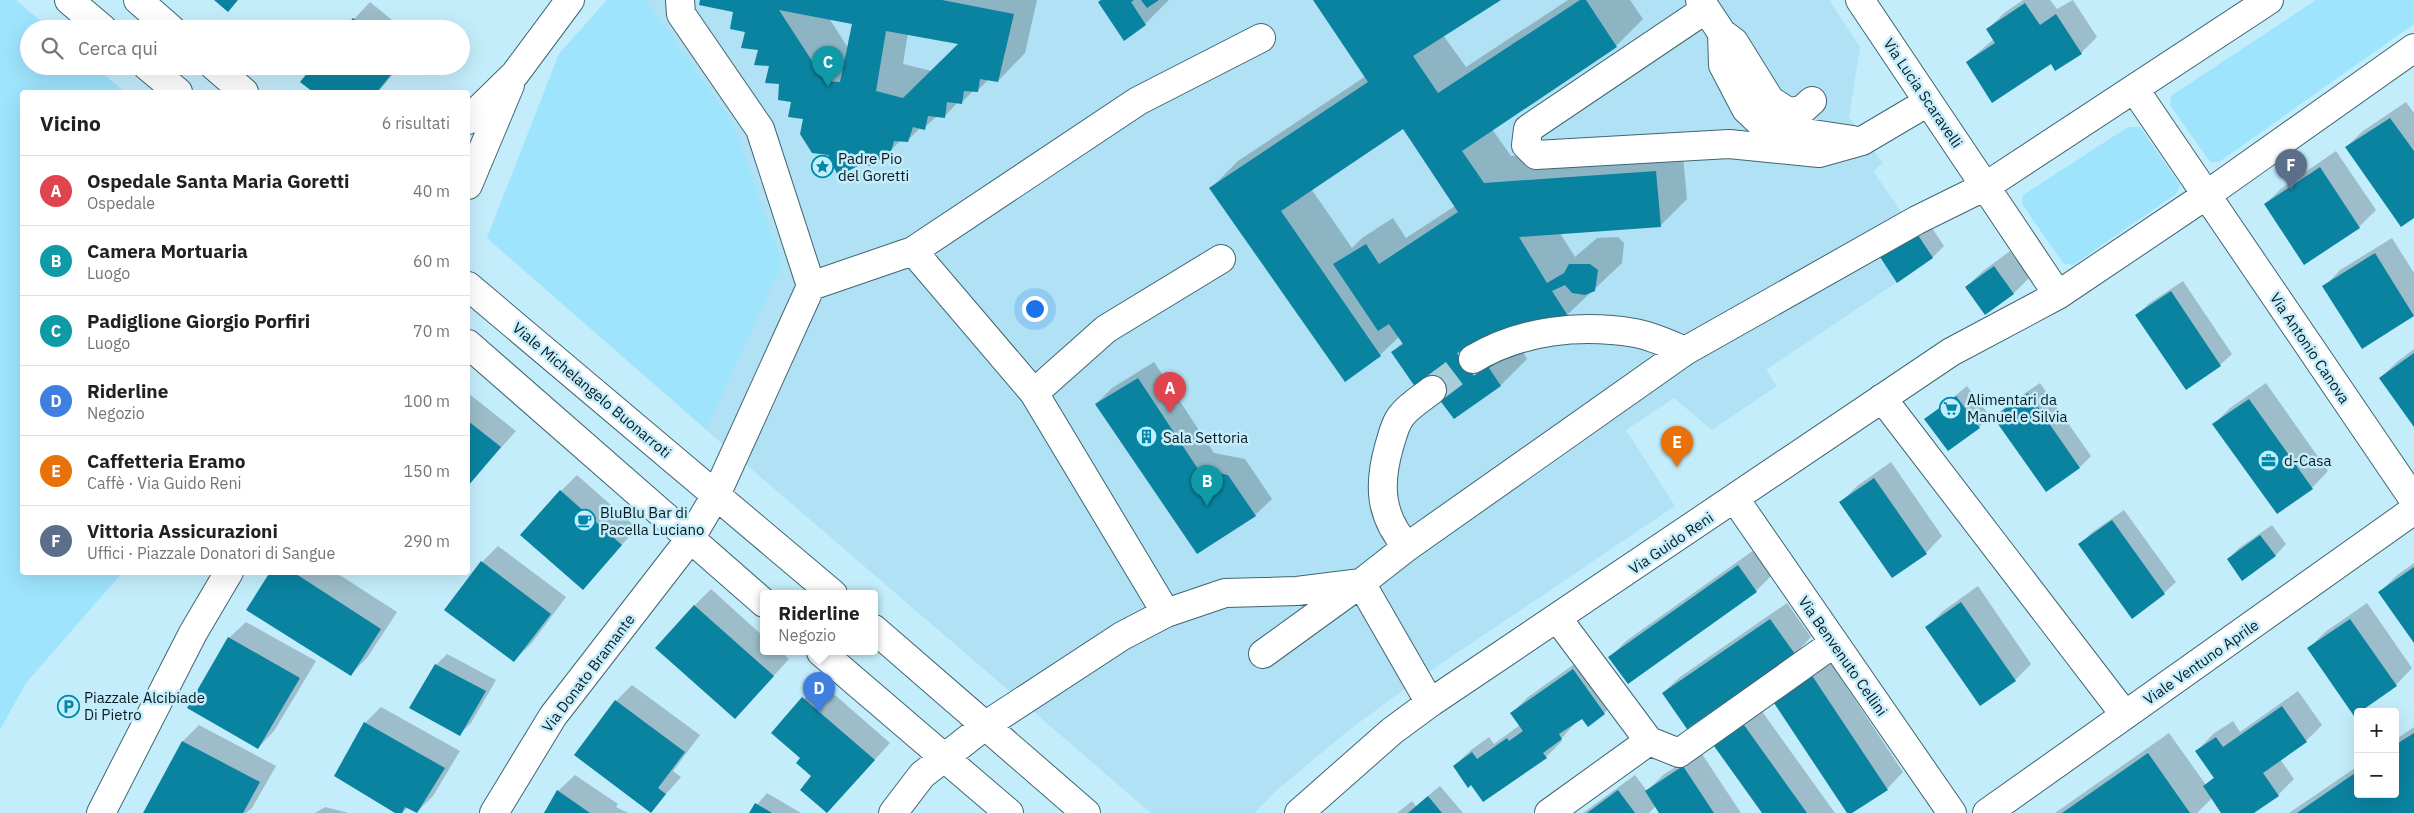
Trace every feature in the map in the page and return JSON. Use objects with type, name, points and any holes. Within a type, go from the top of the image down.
[{"type":"street","points":[[69,0],[92,20]]},
{"type":"street","points":[[138,0],[161,20]]},
{"type":"street","points":[[470,118],[515,74],[570,0]]},
{"type":"street","points":[[680,0],[681,14],[760,129],[811,286],[716,495],[690,539]]},
{"type":"street","name":"Via Lucia Scaravelli","points":[[1860,0],[2058,295]]},
{"type":"street","points":[[1263,654],[1407,547],[1685,351],[1917,220],[1986,186],[2135,90],[2269,0]]},
{"type":"street","points":[[1812,101],[1803,109],[1790,112],[1770,100],[1734,42],[1722,33],[1703,5],[1528,129],[1526,145],[1536,155],[1729,144],[1818,154],[1862,141],[1928,102]]},
{"type":"street","points":[[1722,33],[1722,65],[1746,109],[1765,126],[1862,141]]},
{"type":"street","points":[[811,286],[913,252],[1138,101],[1261,38]]},
{"type":"street","name":"Via Guido Reni","points":[[1299,813],[1392,731],[1430,703],[1558,619],[1951,352],[2058,295],[2205,196],[2414,48]]},
{"type":"street","points":[[470,180],[515,74]]},
{"type":"street","points":[[158,75],[176,90]]},
{"type":"street","points":[[224,75],[242,90]]},
{"type":"street","name":"Via Antonio Canova","points":[[2135,90],[2205,196],[2414,500]]},
{"type":"street","points":[[913,252],[1034,393],[1166,612]]},
{"type":"street","points":[[1034,393],[1106,329],[1221,259]]},
{"type":"street","name":"Viale Michelangelo Buonarroti","points":[[470,288],[828,590]]},
{"type":"street","points":[[1473,359],[1490,348],[1512,339],[1562,330],[1636,333],[1685,351]]},
{"type":"street","points":[[470,346],[760,600]]},
{"type":"street","points":[[1407,547],[1394,532],[1385,509],[1382,483],[1385,459],[1392,436],[1402,415],[1432,390]]},
{"type":"street","points":[[1882,398],[2125,715]]},
{"type":"street","name":"Via Benvenuto Cellini","points":[[1735,499],[1952,813]]},
{"type":"street","name":"Viale Ventuno Aprile","points":[[1987,813],[2414,510]]},
{"type":"street","name":"Via Donato Bramante","points":[[494,813],[553,716],[690,539]]},
{"type":"street","points":[[101,813],[193,633],[227,575]]},
{"type":"street","points":[[893,813],[922,775],[986,725],[1122,636],[1166,612],[1225,593],[1297,591],[1361,583]]},
{"type":"street","points":[[1361,583],[1430,703]]},
{"type":"street","points":[[1558,619],[1649,741],[1678,752],[1834,643]]},
{"type":"street","points":[[878,632],[1086,813]]},
{"type":"street","points":[[825,655],[1009,813]]},
{"type":"street","points":[[1549,813],[1649,741]]},
{"type":"shaded area","points":[[0,0],[16,0],[39,20],[20,20],[20,75],[105,75],[123,90],[20,90],[20,575],[120,575],[26,683],[0,730]]},
{"type":"shaded area","points":[[607,0],[1829,0],[1860,47],[1849,117],[1883,163],[1873,171],[1933,258],[1766,370],[1777,386],[1712,430],[1674,398],[1626,430],[1675,506],[1417,680],[1349,730],[1277,790],[1255,813],[1151,813],[735,455],[487,238],[559,54]]},
{"type":"shaded area","points":[[607,0],[646,0],[734,126],[782,264],[706,429],[487,238],[559,54]]},
{"type":"shaded area","points":[[2316,0],[2414,0],[2414,24],[2219,162],[2210,162],[2170,105],[2171,96]]},
{"type":"shaded area","points":[[2128,127],[2140,127],[2180,185],[2176,194],[2073,265],[2063,263],[2022,204],[2023,195]]},
{"type":"building","points":[[214,0],[238,0],[228,12]]},
{"type":"building","points":[[700,0],[942,0],[1014,14],[998,82],[980,79],[978,92],[964,91],[962,104],[947,102],[945,118],[928,116],[925,130],[913,127],[908,142],[894,141],[891,152],[870,166],[862,164],[838,176],[828,155],[812,153],[800,134],[803,119],[788,117],[791,102],[778,100],[779,84],[765,83],[769,66],[754,65],[758,50],[741,48],[745,32],[730,29],[733,12],[699,5]],"holes":[[[779,10],[852,24],[840,82],[825,81]],[[886,31],[958,44],[903,98],[876,91]]]},
{"type":"building","points":[[1101,0],[1134,0],[1131,2],[1146,25],[1124,41],[1098,2]]},
{"type":"building","points":[[1141,0],[1159,0],[1147,8]]},
{"type":"building","points":[[1313,0],[1501,0],[1413,56],[1438,93],[1580,0],[1586,0],[1617,47],[1462,151],[1484,183],[1656,171],[1661,227],[1519,237],[1547,283],[1564,273],[1569,264],[1590,264],[1598,270],[1595,291],[1585,295],[1572,293],[1565,285],[1552,291],[1568,316],[1489,368],[1501,386],[1454,419],[1432,390],[1418,391],[1391,352],[1403,344],[1389,324],[1378,331],[1333,264],[1366,244],[1379,264],[1458,212],[1403,129],[1281,211],[1381,356],[1345,382],[1209,188],[1368,82]]},
{"type":"building","points":[[2025,3],[2040,25],[2056,14],[2082,54],[2055,71],[2051,64],[1992,103],[1966,62],[1995,43],[1986,29]]},
{"type":"building","points":[[306,75],[391,75],[379,90],[310,90],[300,82]]},
{"type":"building","points":[[2390,118],[2414,151],[2414,218],[2401,227],[2345,147]]},
{"type":"building","points":[[2320,167],[2360,228],[2304,265],[2264,204]]},
{"type":"building","points":[[1916,232],[1933,258],[1897,283],[1880,257]]},
{"type":"building","points":[[2375,253],[2414,316],[2362,349],[2322,286]]},
{"type":"building","points":[[1994,266],[2014,294],[1985,315],[1965,287]]},
{"type":"building","points":[[2171,291],[2221,366],[2186,390],[2135,315]]},
{"type":"building","points":[[2414,353],[2414,427],[2379,378]]},
{"type":"building","points":[[1138,378],[1198,469],[1228,475],[1256,516],[1197,554],[1095,404]]},
{"type":"building","points":[[2028,393],[2080,468],[2046,492],[1993,417]]},
{"type":"building","points":[[1956,396],[1980,428],[1948,451],[1924,419]]},
{"type":"building","points":[[2249,399],[2313,489],[2277,514],[2212,424]]},
{"type":"building","points":[[470,423],[501,447],[470,484]]},
{"type":"building","points":[[1874,478],[1927,554],[1892,578],[1839,502]]},
{"type":"building","points":[[560,490],[622,545],[583,590],[520,535]]},
{"type":"building","points":[[2112,520],[2165,594],[2132,619],[2078,544]]},
{"type":"building","points":[[2260,535],[2276,556],[2242,581],[2227,559]]},
{"type":"building","points":[[481,561],[551,614],[514,662],[444,610]]},
{"type":"building","points":[[1738,565],[1757,592],[1628,684],[1608,657]]},
{"type":"building","points":[[2414,567],[2414,643],[2378,592]]},
{"type":"building","points":[[268,575],[298,575],[381,629],[351,676],[246,610]]},
{"type":"building","points":[[1961,602],[2016,681],[1980,706],[1925,627]]},
{"type":"building","points":[[694,605],[774,676],[735,719],[655,648]]},
{"type":"building","points":[[1770,619],[1795,654],[1687,729],[1662,693]]},
{"type":"building","points":[[2350,619],[2397,686],[2365,708],[2354,708],[2354,716],[2307,648]]},
{"type":"building","points":[[228,637],[300,678],[258,749],[187,708]]},
{"type":"building","points":[[435,664],[486,691],[460,736],[409,708]]},
{"type":"building","points":[[1573,669],[1605,714],[1588,727],[1582,719],[1559,734],[1562,739],[1543,753],[1547,758],[1483,802],[1471,785],[1468,788],[1453,766],[1472,752],[1477,759],[1507,738],[1509,741],[1523,731],[1510,713]]},
{"type":"building","points":[[1811,674],[1888,790],[1852,813],[1847,813],[1772,700]]},
{"type":"building","points":[[802,697],[875,760],[827,813],[800,790],[811,776],[796,763],[800,758],[771,733]]},
{"type":"building","points":[[615,700],[685,752],[658,788],[666,794],[651,813],[574,755]]},
{"type":"building","points":[[2282,706],[2307,742],[2263,773],[2279,796],[2254,813],[2221,813],[2203,786],[2214,778],[2195,751],[2216,737],[2223,747]]},
{"type":"building","points":[[364,722],[445,768],[417,813],[405,807],[402,813],[395,813],[334,776]]},
{"type":"building","points":[[1744,725],[1807,813],[1762,813],[1714,746]]},
{"type":"building","points":[[2414,733],[2414,813],[2297,813],[2354,774],[2354,798],[2399,798],[2399,742]]},
{"type":"building","points":[[182,741],[260,782],[243,813],[143,813]]},
{"type":"building","points":[[2148,753],[2190,813],[2062,813]]},
{"type":"building","points":[[1683,766],[1714,813],[1659,813],[1645,791]]},
{"type":"building","points":[[557,790],[590,813],[544,813]]},
{"type":"building","points":[[1618,790],[1635,813],[1587,813]]},
{"type":"building","points":[[1428,796],[1442,813],[1408,813]]},
{"type":"building","points":[[755,803],[772,813],[749,813]]},
{"type":"tunnel","points":[[1432,390],[1473,359]]},
{"type":"place","name":"Padiglione Giorgio Porfiri","points":[[828,87]]},
{"type":"place","name":"Padre Pio del Goretti","points":[[822,167]]},
{"type":"place","name":"Vittoria Assicurazioni","points":[[2291,190]]},
{"type":"place","name":"Alimentari da Manuel e Silvia","points":[[1951,408]]},
{"type":"place","name":"Ospedale Santa Maria Goretti","points":[[1170,413]]},
{"type":"place","name":"Sala Settoria","points":[[1147,437]]},
{"type":"place","name":"d-Casa","points":[[2268,460]]},
{"type":"place","name":"Caffetteria Eramo","points":[[1677,467]]},
{"type":"place","name":"Camera Mortuaria","points":[[1207,506]]},
{"type":"place","name":"BluBlu Bar di Pacella Luciano","points":[[584,521]]},
{"type":"place","name":"Piazzale Alcibiade Di Pietro","points":[[68,706]]},
{"type":"place","name":"Riderline","points":[[819,713]]}]
